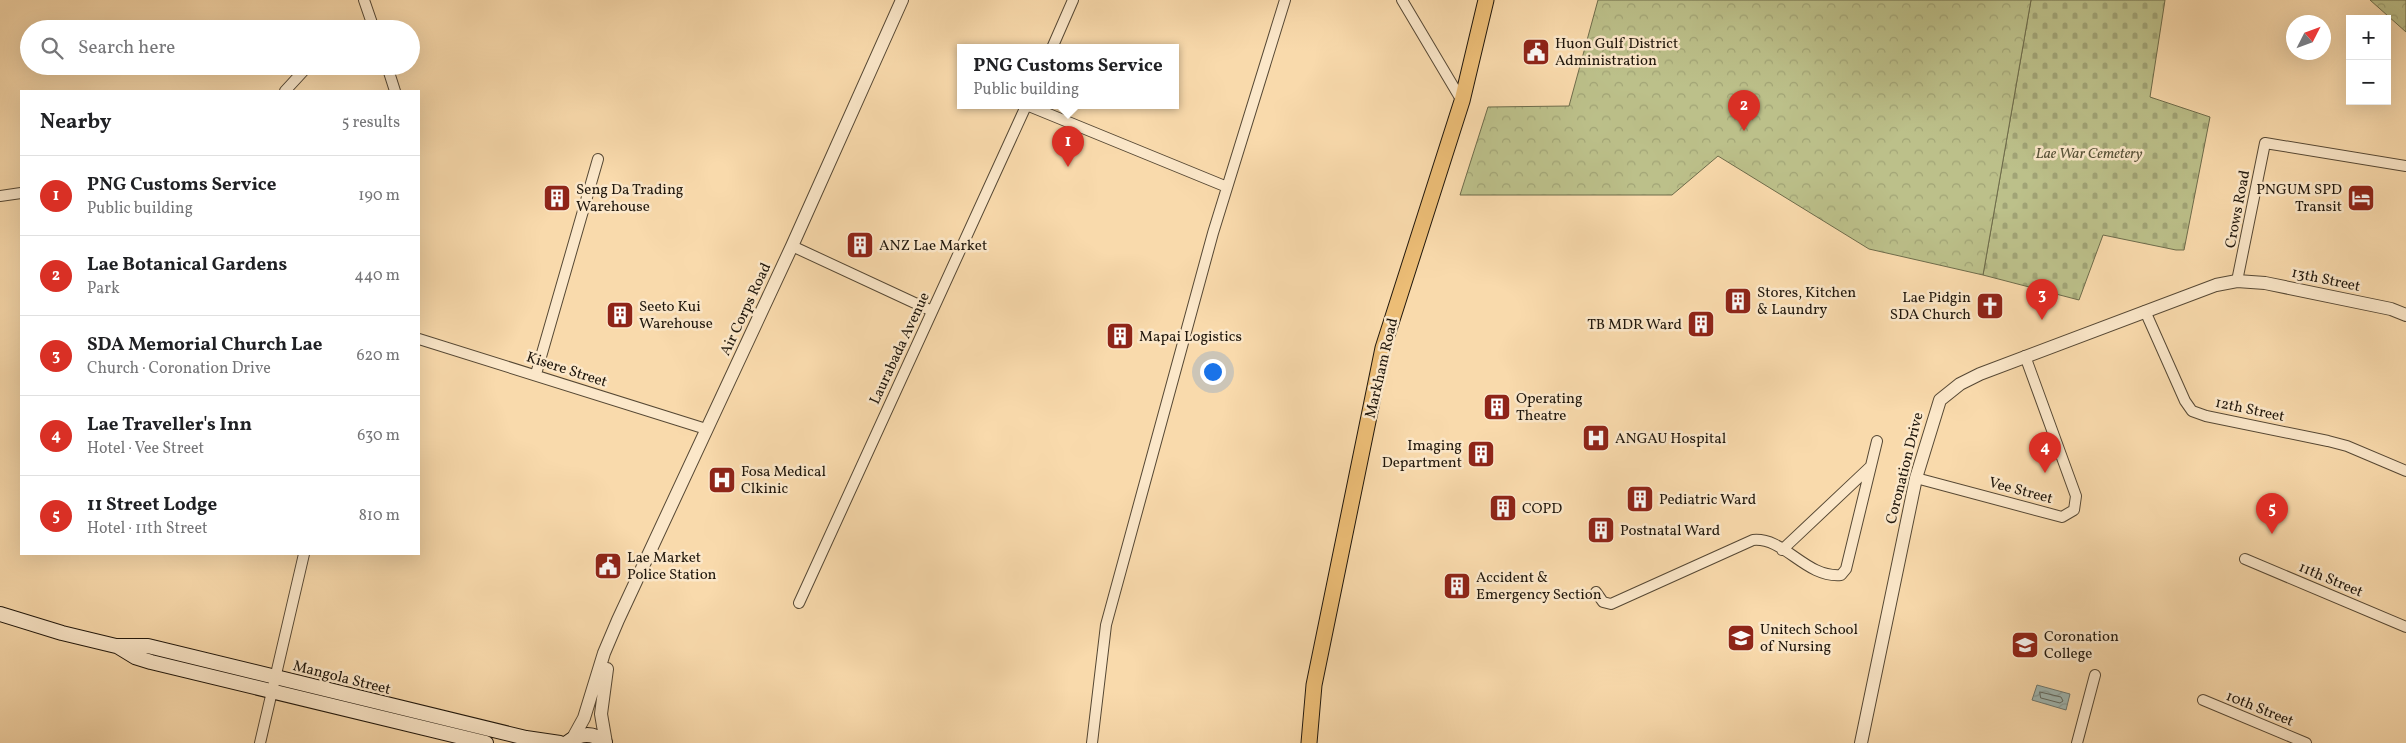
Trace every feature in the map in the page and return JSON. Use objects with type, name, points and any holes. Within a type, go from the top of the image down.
[{"type":"main road","name":"Markham Road","points":[[1309,743],[1314,687],[1383,348],[1462,101],[1486,0]]},
{"type":"main road","name":"Mangola Street","points":[[0,614],[62,633],[116,646],[148,646],[526,738],[567,741],[587,735],[594,736],[605,743]]},
{"type":"main road","name":"Mangola Street","points":[[116,646],[135,657],[151,662],[486,743]]},
{"type":"street","points":[[364,0],[371,20]]},
{"type":"street","name":"Air Corps Road","points":[[567,741],[584,718],[604,653],[614,630],[792,246],[902,0]]},
{"type":"street","points":[[1054,44],[1073,0]]},
{"type":"street","points":[[1092,743],[1106,625],[1227,187],[1285,0]]},
{"type":"street","points":[[1402,0],[1462,101]]},
{"type":"street","points":[[286,90],[300,75]]},
{"type":"street","points":[[390,75],[395,90]]},
{"type":"street","name":"Laurabada Avenue","points":[[799,602],[1027,109]]},
{"type":"street","points":[[1035,109],[1227,187]]},
{"type":"street","name":"Crows Road","points":[[2237,281],[2265,143],[2406,166]]},
{"type":"street","points":[[536,374],[598,159]]},
{"type":"street","points":[[0,196],[20,193]]},
{"type":"street","points":[[792,246],[932,311]]},
{"type":"street","name":"Coronation Drive","points":[[1861,743],[1916,478],[1940,400],[1960,384],[2025,356],[2216,285],[2237,281]]},
{"type":"street","name":"13th Street","points":[[2237,281],[2265,283],[2391,309],[2406,315]]},
{"type":"street","name":"12th Street","points":[[2145,311],[2185,401],[2192,411],[2206,416],[2347,446],[2406,471]]},
{"type":"street","name":"Kisere Street","points":[[420,339],[536,374],[706,429]]},
{"type":"street","name":"Vee Street","points":[[1916,478],[2062,517],[2074,510],[2076,496],[2025,356]]},
{"type":"street","points":[[1596,592],[1603,602],[1611,604],[1753,540],[1764,539],[1814,571],[1829,576],[1841,575],[1846,569],[1877,441]]},
{"type":"street","points":[[1782,550],[1870,467]]},
{"type":"street","points":[[260,743],[304,555]]},
{"type":"street","name":"11th Street","points":[[2245,559],[2406,627]]},
{"type":"street","name":"Air Corps Road","points":[[605,743],[601,714],[602,699],[614,630]]},
{"type":"street","points":[[2077,743],[2095,675]]},
{"type":"street","name":"10th Street","points":[[2203,700],[2306,743]]},
{"type":"green space","points":[[1598,0],[2031,0],[1983,275],[1869,249],[1718,156],[1672,195],[1460,195],[1488,107],[1569,106]]},
{"type":"green space","name":"Lae War Cemetery","points":[[2031,0],[2165,0],[2150,97],[2210,117],[2184,250],[2103,235],[2079,300],[1983,275]]},
{"type":"green space","points":[[2370,0],[2406,0],[2406,32],[2391,19],[2391,15],[2387,15]]},
{"type":"water","points":[[2037,685],[2070,694],[2066,710],[2032,700]]},
{"type":"place","name":"Huon Gulf District Administration","points":[[1536,52]]},
{"type":"place","name":"Lae Botanical Gardens","points":[[1744,131]]},
{"type":"place","name":"PNG Customs Service","points":[[1068,167]]},
{"type":"place","name":"Seng Da Trading Warehouse","points":[[557,198]]},
{"type":"place","name":"PNGUM SPD Transit","points":[[2361,198]]},
{"type":"place","name":"ANZ Lae Market","points":[[860,245]]},
{"type":"place","name":"Stores, Kitchen & Laundry","points":[[1738,301]]},
{"type":"place","name":"Lae Pidgin SDA Church","points":[[1990,306]]},
{"type":"place","name":"Seeto Kui Warehouse","points":[[620,315]]},
{"type":"place","name":"SDA Memorial Church Lae","points":[[2042,320]]},
{"type":"place","name":"TB MDR Ward","points":[[1701,324]]},
{"type":"place","name":"Mapai Logistics","points":[[1120,336]]},
{"type":"place","name":"Operating Theatre","points":[[1497,407]]},
{"type":"place","name":"ANGAU Hospital","points":[[1596,438]]},
{"type":"place","name":"Imaging Department","points":[[1481,454]]},
{"type":"place","name":"Lae Traveller's Inn","points":[[2045,473]]},
{"type":"place","name":"Fosa Medical Clkinic","points":[[722,480]]},
{"type":"place","name":"Pediatric Ward","points":[[1640,499]]},
{"type":"place","name":"COPD","points":[[1503,508]]},
{"type":"place","name":"Postnatal Ward","points":[[1601,530]]},
{"type":"place","name":"11 Street Lodge","points":[[2272,534]]},
{"type":"place","name":"Lae Market Police Station","points":[[608,566]]},
{"type":"place","name":"Accident & Emergency Section","points":[[1457,586]]},
{"type":"place","name":"Unitech School of Nursing","points":[[1741,638]]},
{"type":"place","name":"Coronation College","points":[[2025,645]]}]
